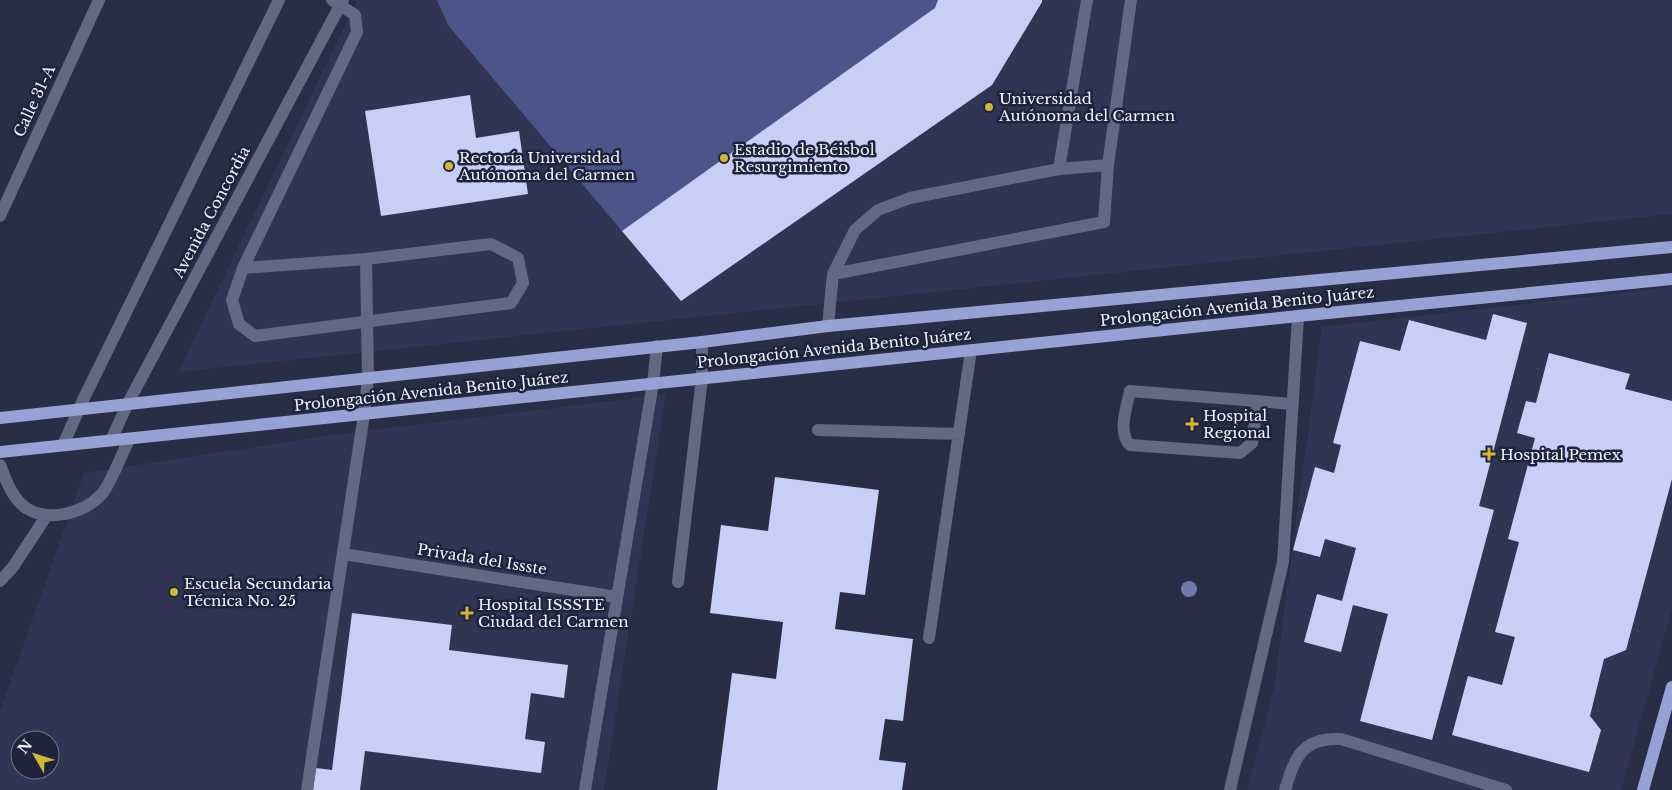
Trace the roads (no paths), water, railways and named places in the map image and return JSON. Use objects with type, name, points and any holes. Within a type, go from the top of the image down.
[{"type":"main road","name":"Prolongación Avenida Benito Juárez","points":[[0,418],[702,342],[828,326],[1672,247]]},
{"type":"main road","name":"Prolongación Avenida Benito Juárez","points":[[0,452],[111,440],[129,440],[652,383],[1298,316],[1672,279]]},
{"type":"main road","points":[[1643,790],[1672,687]]},
{"type":"street","name":"Calle 31-A","points":[[1,210],[99,0]]},
{"type":"street","name":"Avenida Concordia","points":[[63,445],[78,410],[280,0]]},
{"type":"street","points":[[1059,169],[1087,0]]},
{"type":"street","points":[[833,274],[1104,222],[1108,165],[1131,0]]},
{"type":"street","name":"Avenida Concordia","points":[[111,440],[128,403],[338,1]]},
{"type":"street","points":[[243,268],[366,259],[491,244],[518,258],[523,283],[511,304],[367,320],[255,336],[239,324],[232,300],[243,268],[356,32],[356,15],[338,1]]},
{"type":"street","points":[[828,326],[833,274],[855,230],[878,210],[910,198],[1059,169],[1108,165]]},
{"type":"street","points":[[307,790],[368,379],[366,259]]},
{"type":"street","points":[[1230,790],[1283,562],[1298,316]]},
{"type":"street","points":[[678,582],[702,378],[702,342]]},
{"type":"street","points":[[585,790],[657,346]]},
{"type":"street","points":[[929,638],[971,350]]},
{"type":"street","points":[[1258,401],[1252,443],[1240,453],[1130,445],[1124,439],[1123,431],[1130,391],[1258,401],[1293,404]]},
{"type":"street","points":[[818,430],[959,434]]},
{"type":"street","points":[[0,465],[9,489],[25,507],[47,516],[72,513],[101,495],[129,440]]},
{"type":"street","points":[[0,581],[13,567],[47,516]]},
{"type":"street","name":"Privada del Issste","points":[[343,554],[617,596]]},
{"type":"street","points":[[1285,790],[1294,762],[1307,745],[1323,738],[1341,740],[1506,790]]},
{"type":"place","name":"Universidad Autónoma del Carmen","points":[[989,107]]},
{"type":"place","name":"Estadio de Béisbol Resurgimiento","points":[[724,158]]},
{"type":"place","name":"Rectoría Universidad Autónoma del Carmen","points":[[449,166]]},
{"type":"place","name":"Hospital Regional","points":[[1192,424]]},
{"type":"place","name":"Hospital Pemex","points":[[1489,454]]},
{"type":"place","name":"Escuela Secundaria Técnica No. 25","points":[[174,592]]},
{"type":"place","name":"Hospital ISSSTE Ciudad del Carmen","points":[[467,613]]}]
